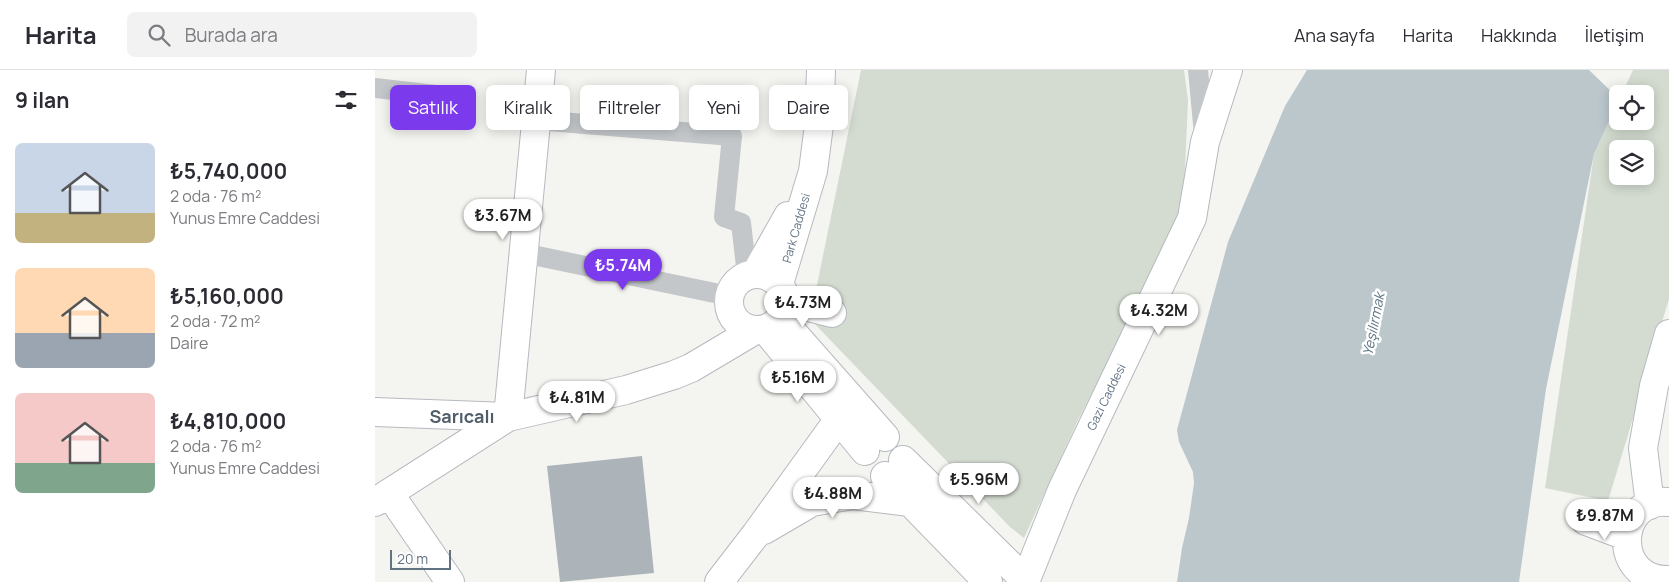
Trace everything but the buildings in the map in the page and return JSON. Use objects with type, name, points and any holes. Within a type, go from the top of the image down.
[{"type":"main road","points":[[540,85],[541,70]]},
{"type":"main road","name":"Park Caddesi","points":[[767,301],[813,171],[819,125],[821,70]]},
{"type":"main road","name":"Gazi Caddesi","points":[[1025,581],[1062,490],[1192,218],[1205,142],[1222,78]]},
{"type":"main road","points":[[508,417],[535,130]]},
{"type":"main road","points":[[767,301],[746,328],[737,322],[731,314],[729,296],[739,280],[767,301],[875,444]]},
{"type":"main road","points":[[767,301],[832,313]]},
{"type":"main road","points":[[375,412],[508,417],[626,390],[691,368],[767,301]]},
{"type":"main road","points":[[767,301],[839,419],[875,444]]},
{"type":"main road","points":[[1664,581],[1639,571],[1631,561],[1627,550],[1626,536],[1630,523],[1638,512],[1659,504],[1643,448],[1654,386],[1669,334]]},
{"type":"main road","points":[[450,582],[382,498],[508,417]]},
{"type":"main road","points":[[719,582],[757,534],[839,419]]},
{"type":"main road","points":[[875,444],[865,463],[868,469],[873,473],[894,468]]},
{"type":"main road","points":[[894,468],[1025,581]]},
{"type":"main road","points":[[894,468],[910,502],[987,582]]},
{"type":"main road","points":[[757,534],[812,502],[853,494],[910,502]]},
{"type":"main road","points":[[1586,521],[1626,536]]},
{"type":"street","points":[[1197,70],[1205,142]]},
{"type":"street","points":[[375,88],[390,90]]},
{"type":"street","points":[[570,123],[732,136],[725,217],[741,224],[767,301]]},
{"type":"street","points":[[523,253],[729,296]]},
{"type":"shaded area","points":[[861,70],[1184,70],[1188,100],[1184,192],[1170,242],[1078,420],[1024,538],[1010,527],[810,319]]},
{"type":"shaded area","points":[[1633,70],[1669,70],[1669,299],[1608,501],[1545,488],[1594,154],[1609,121],[1609,130],[1654,130],[1654,85],[1626,85]]},
{"type":"water","name":"Yeşilırmak","points":[[1307,70],[1589,70],[1609,89],[1609,121],[1594,154],[1546,389],[1519,582],[1177,582],[1194,483],[1193,472],[1179,442],[1177,430],[1228,242],[1285,106]]},
{"type":"district","name":"Sarıcalı","points":[[462,416]]}]
